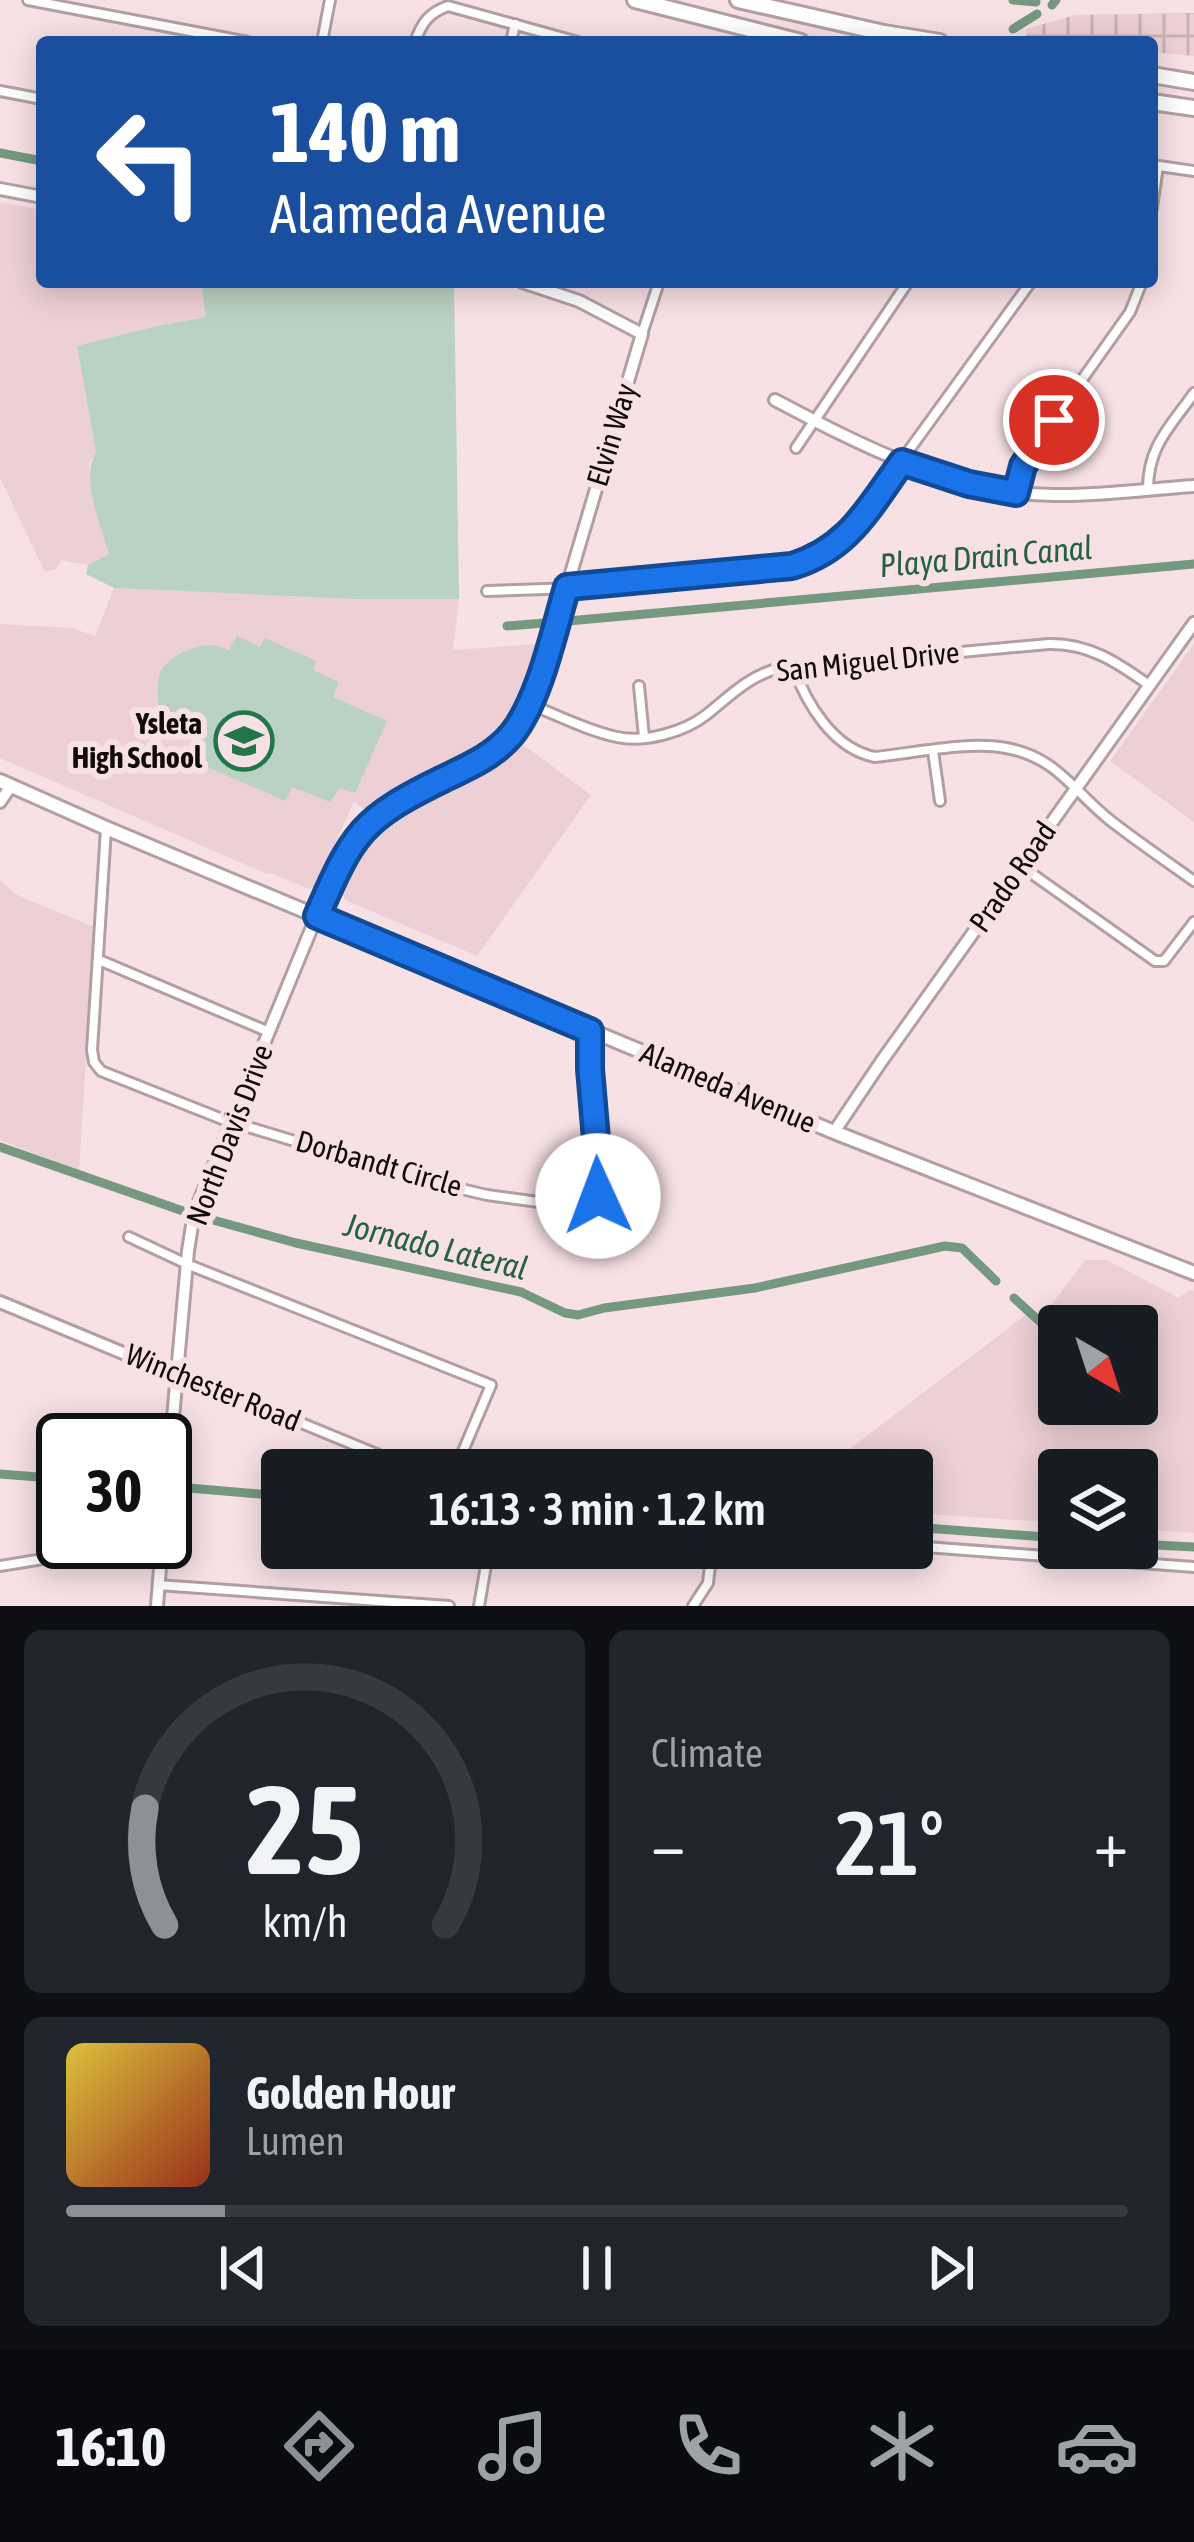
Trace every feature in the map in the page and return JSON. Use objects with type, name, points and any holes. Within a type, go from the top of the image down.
[{"type":"highway","points":[[635,0],[777,36]]},
{"type":"highway","points":[[738,0],[898,36]]},
{"type":"highway","points":[[1158,76],[1190,81]]},
{"type":"highway","points":[[1158,103],[1194,108]]},
{"type":"main road","name":"Alameda Avenue","points":[[5,783],[834,1132],[1194,1274]]},
{"type":"street","points":[[28,0],[217,36]]},
{"type":"street","points":[[323,36],[330,0]]},
{"type":"street","points":[[418,36],[432,12],[448,6],[557,36]]},
{"type":"street","points":[[512,36],[514,24]]},
{"type":"street","points":[[0,91],[36,98]]},
{"type":"street","points":[[1158,165],[1194,171]]},
{"type":"street","points":[[0,189],[36,196]]},
{"type":"street","points":[[540,288],[580,301],[642,334]]},
{"type":"street","name":"Elvin Way","points":[[529,704],[656,288]]},
{"type":"street","points":[[796,448],[904,288]]},
{"type":"street","points":[[487,591],[792,566],[826,553],[849,533],[1027,288]]},
{"type":"street","points":[[1016,493],[1028,456],[1130,313],[1140,288]]},
{"type":"street","points":[[1148,489],[1148,465],[1154,450],[1194,393]]},
{"type":"street","points":[[775,400],[902,462],[969,484],[1056,496],[1194,486]]},
{"type":"street","name":"Prado Road","points":[[834,1132],[1194,623]]},
{"type":"street","name":"San Miguel Drive","points":[[529,704],[615,737],[644,737],[679,730],[705,716],[743,683],[793,666],[1063,644],[1111,659],[1149,685]]},
{"type":"street","points":[[793,666],[812,708],[831,730],[863,754],[1006,748],[1043,762],[1110,820],[1194,881]]},
{"type":"street","points":[[639,686],[644,737]]},
{"type":"street","name":"North Davis Drive","points":[[173,1413],[193,1220],[343,857],[370,822],[395,803],[490,754],[515,730],[529,704]]},
{"type":"street","points":[[933,751],[940,801]]},
{"type":"street","points":[[0,802],[5,783]]},
{"type":"street","name":"Dorbandt Circle","points":[[106,828],[92,1050],[101,1071],[222,1119],[440,1185],[583,1208],[595,1201],[600,1186],[590,1031]]},
{"type":"street","points":[[1021,866],[1155,961],[1164,961],[1194,922]]},
{"type":"street","points":[[99,960],[269,1032]]},
{"type":"street","points":[[129,1237],[491,1385],[464,1449]]},
{"type":"street","name":"Winchester Road","points":[[0,1302],[364,1449]]},
{"type":"street","points":[[933,1548],[1194,1567]]},
{"type":"street","points":[[0,1566],[36,1560]]},
{"type":"street","points":[[157,1606],[159,1569]]},
{"type":"street","points":[[479,1606],[485,1569]]},
{"type":"street","points":[[693,1606],[708,1583],[710,1569]]},
{"type":"street","points":[[158,1585],[449,1606]]},
{"type":"shaded area","points":[[1194,13],[1194,56],[1158,53],[1158,36],[1027,36],[1026,29],[1075,15]]},
{"type":"shaded area","points":[[0,202],[36,209],[36,288],[202,288],[207,317],[77,347],[96,452],[89,463],[94,496],[109,554],[88,565],[61,560],[56,569],[45,572],[0,478]]},
{"type":"shaded area","name":"Ysleta High School","points":[[114,588],[459,599],[453,650],[536,644],[514,710],[499,730],[482,746],[394,788],[365,809],[354,802],[315,887],[309,889],[0,758],[0,624],[72,628],[95,636]]},
{"type":"shaded area","points":[[1194,644],[1194,822],[1110,761]]},
{"type":"shaded area","points":[[521,743],[591,795],[477,956],[345,900],[342,893],[349,873],[374,835],[404,811],[505,762]]},
{"type":"shaded area","points":[[0,880],[17,895],[94,927],[79,1171],[0,1140]]},
{"type":"shaded area","points":[[1085,1260],[1107,1260],[1179,1298],[1194,1291],[1194,1533],[1158,1530],[1158,1449],[1038,1449],[1038,1522],[933,1514],[933,1449],[850,1449],[1032,1310],[1038,1313],[1038,1425],[1158,1425],[1158,1305],[1051,1305]]},
{"type":"green space","points":[[202,288],[454,288],[459,599],[114,588],[86,574],[88,565],[109,554],[91,488],[96,452],[77,346],[206,317]]},
{"type":"green space","points":[[237,636],[260,647],[265,638],[316,661],[313,670],[339,682],[333,697],[387,721],[355,793],[340,788],[330,802],[292,787],[285,801],[194,761],[198,738],[155,718],[159,676],[165,666],[197,647],[229,650]]},
{"type":"waterway","points":[[1013,0],[1036,2]]},
{"type":"waterway","points":[[1052,5],[1056,0]]},
{"type":"waterway","points":[[1013,29],[1037,14]]},
{"type":"waterway","points":[[0,153],[36,160]]},
{"type":"waterway","name":"Playa Drain Canal","points":[[568,621],[1194,564]]},
{"type":"waterway","name":"Playa Drain Canal","points":[[507,626],[544,623]]},
{"type":"waterway","name":"Jornado Lateral","points":[[0,1147],[183,1211]]},
{"type":"waterway","name":"Jornado Lateral","points":[[202,1217],[296,1243],[521,1292],[578,1315],[755,1288],[945,1246],[962,1248],[996,1281]]},
{"type":"waterway","name":"Jornado Lateral","points":[[1014,1298],[1038,1320]]},
{"type":"waterway","points":[[0,1474],[36,1477]]},
{"type":"waterway","points":[[192,1488],[261,1494]]},
{"type":"waterway","points":[[933,1529],[1038,1536]]},
{"type":"waterway","points":[[1158,1545],[1194,1547]]},
{"type":"place","name":"Ysleta High School","points":[[244,741]]},
{"type":"route","points":[[598,1196],[590,1031],[317,916],[350,845],[395,803],[480,761],[507,740],[535,689],[567,587],[792,566],[811,560],[849,533],[902,462],[969,484],[1016,493],[1028,456],[1054,420]]}]
